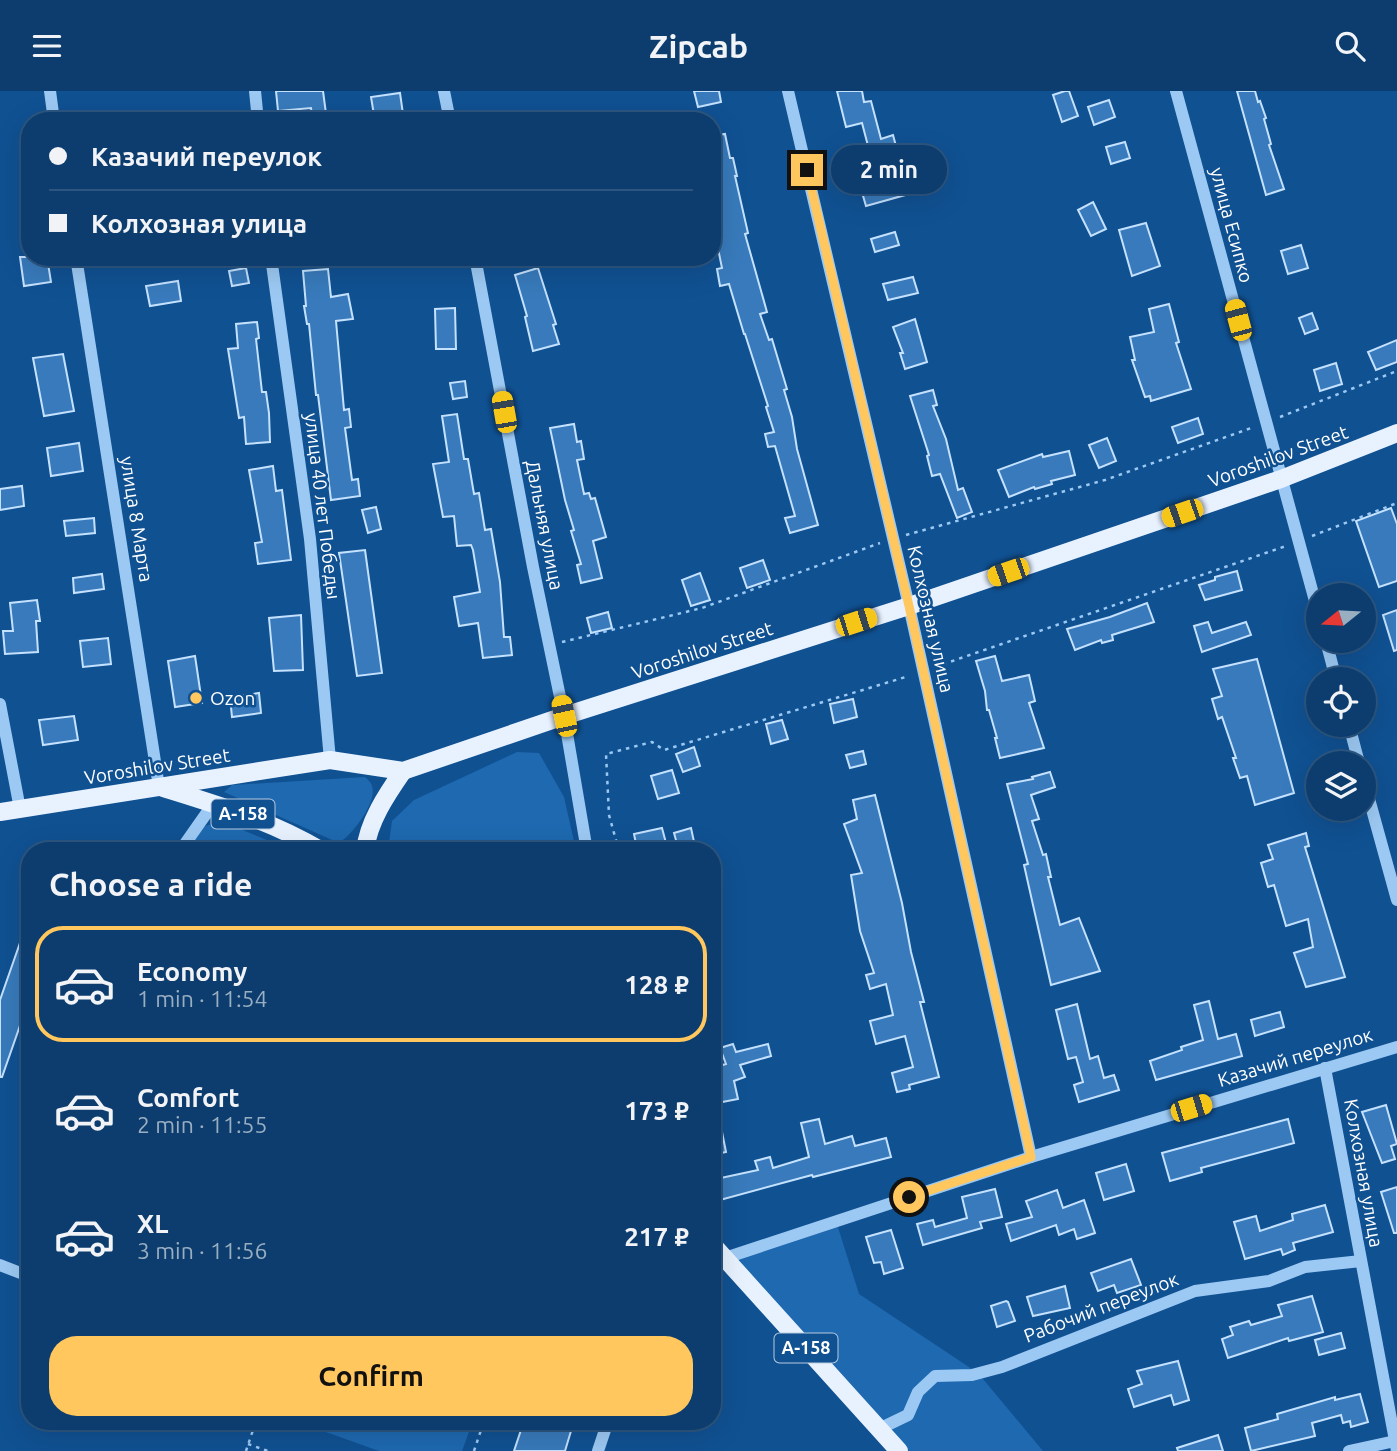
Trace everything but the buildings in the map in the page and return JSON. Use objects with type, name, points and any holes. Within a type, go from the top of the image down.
[{"type":"main road","name":"Voroshilov Street","points":[[0,812],[330,760],[403,771],[564,716],[909,606],[1281,479],[1397,433]]},
{"type":"main road","points":[[366,842],[385,798],[403,771]]},
{"type":"main road","name":"А-158","points":[[159,787],[213,804],[307,842]]},
{"type":"main road","name":"А-158","points":[[721,1254],[899,1451]]},
{"type":"street","points":[[50,91],[53,112]]},
{"type":"street","points":[[255,91],[257,112]]},
{"type":"street","points":[[444,91],[448,112]]},
{"type":"street","name":"Колхозная улица","points":[[788,91],[909,606],[1031,1157]]},
{"type":"street","name":"улица Есипко","points":[[1176,91],[1310,583]]},
{"type":"street","name":"улица 8 Марта","points":[[77,266],[159,787]]},
{"type":"street","name":"улица 40 лет Победы","points":[[272,266],[310,539],[330,760]]},
{"type":"street","name":"Дальняя улица","points":[[477,266],[564,716],[585,842]]},
{"type":"street","points":[[0,704],[20,809]]},
{"type":"street","points":[[186,842],[213,804]]},
{"type":"street","points":[[1375,821],[1397,900]]},
{"type":"street","name":"Казачий переулок","points":[[725,1258],[1031,1157],[1397,1047]]},
{"type":"street","name":"Колхозная улица","points":[[1325,1068],[1396,1446]]},
{"type":"street","name":"Рабочий переулок","points":[[879,1429],[908,1415],[918,1392],[935,1376],[971,1375],[1002,1367],[1195,1291],[1269,1281],[1305,1267],[1361,1261]]},
{"type":"street","points":[[0,1265],[21,1273]]},
{"type":"street","points":[[598,1451],[605,1430]]},
{"type":"street","points":[[1349,1451],[1396,1446]]},
{"type":"path","points":[[549,645],[702,608],[893,538],[1105,480],[1397,371]]},
{"type":"path","points":[[616,842],[609,815],[606,754],[652,742],[664,750],[924,672],[1298,542],[1397,503]]},
{"type":"path","points":[[246,1451],[253,1430]]},
{"type":"path","points":[[474,1451],[481,1430]]},
{"type":"path","points":[[248,1444],[268,1451]]},
{"type":"shaded area","points":[[517,752],[539,753],[564,797],[574,842],[389,842],[392,821],[414,800]]},
{"type":"shaded area","points":[[365,777],[372,786],[373,793],[368,809],[357,826],[337,842],[224,792],[232,785]]},
{"type":"shaded area","points":[[221,821],[272,842],[191,842],[205,826]]},
{"type":"shaded area","points":[[836,1221],[859,1294],[978,1373],[1043,1451],[899,1451],[725,1258]]},
{"type":"shaded area","points":[[320,1430],[470,1430],[462,1451],[379,1451]]},
{"type":"place","name":"Ozon","points":[[196,698]]},
{"type":"route","points":[[807,170],[909,606],[1031,1157],[909,1197]]}]
